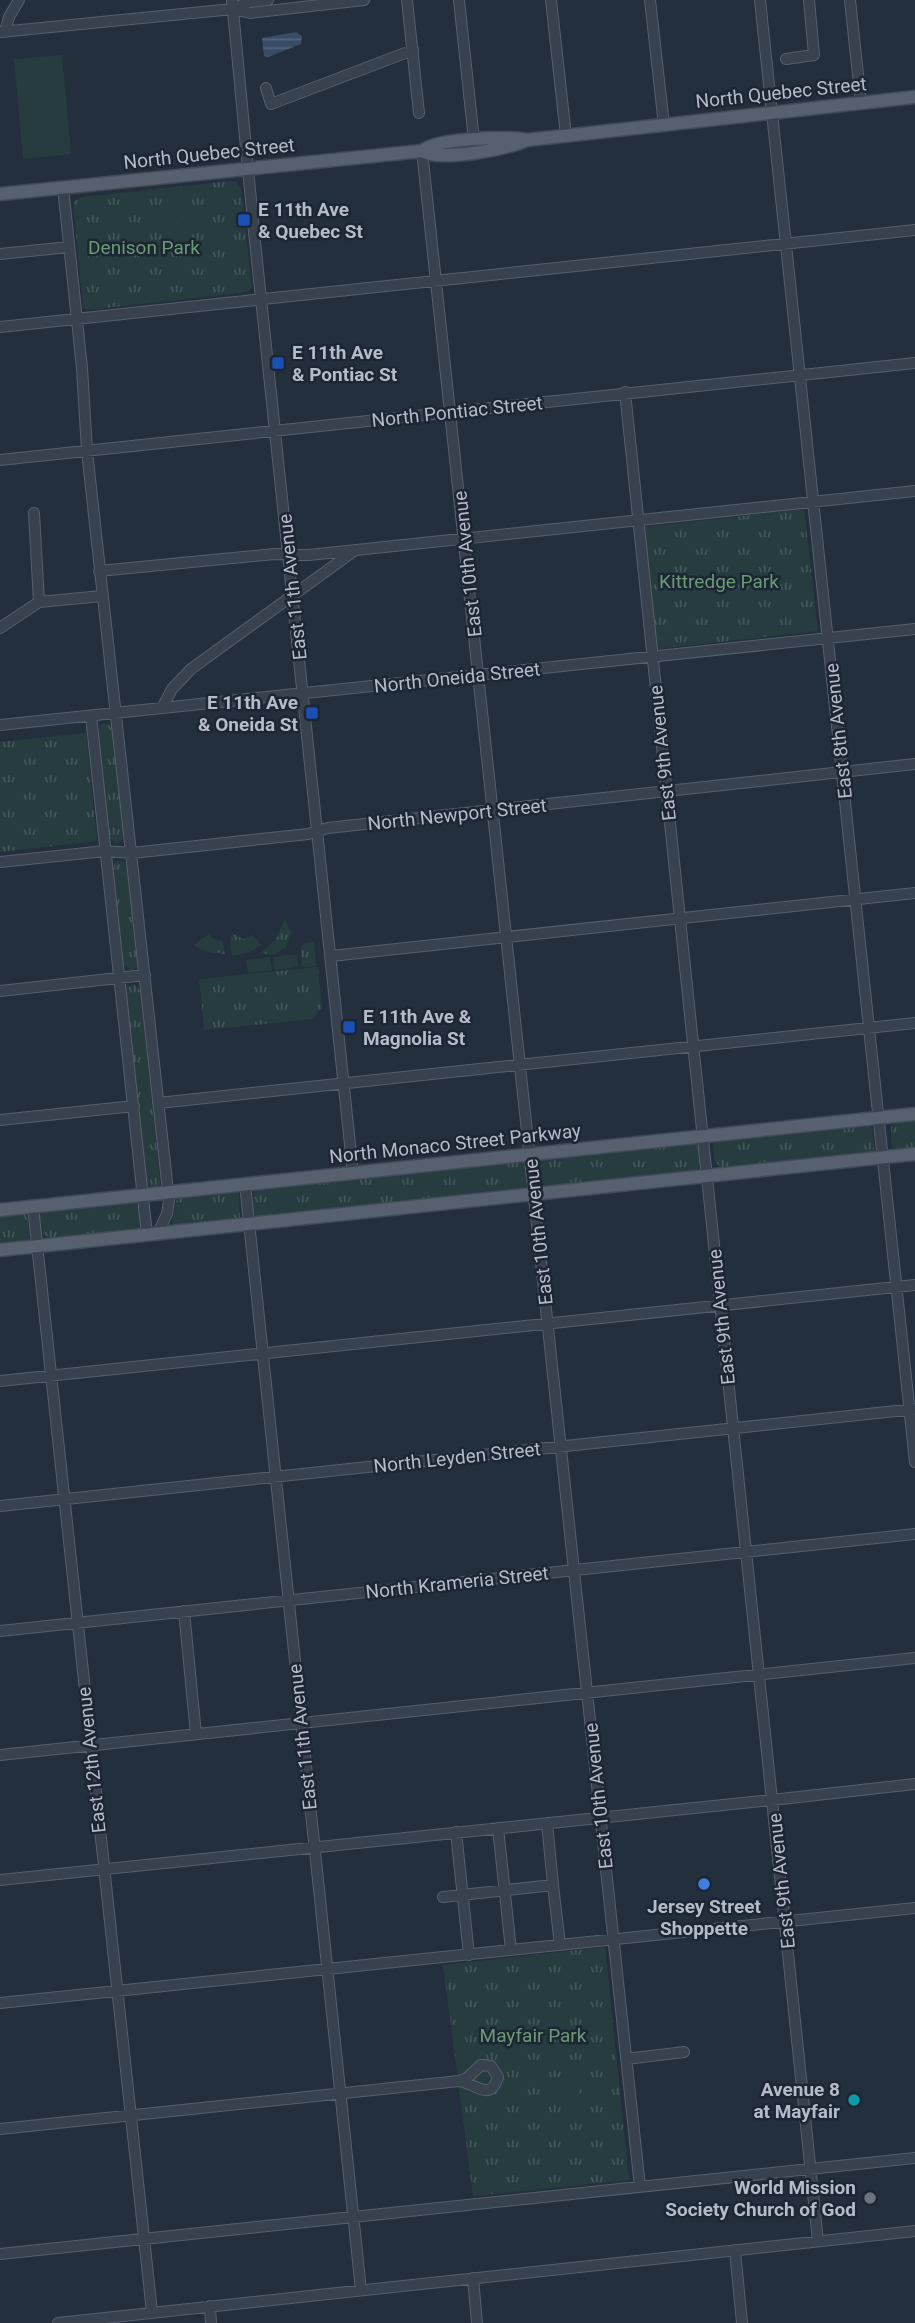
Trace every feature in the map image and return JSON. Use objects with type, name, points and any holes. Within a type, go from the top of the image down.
[{"type":"main road","name":"North Quebec Street","points":[[0,194],[422,152],[433,156],[503,149],[527,140],[915,97]]},
{"type":"main road","name":"North Quebec Street","points":[[422,152],[433,145],[474,140],[509,137],[527,140]]},
{"type":"main road","name":"North Monaco Street Parkway","points":[[0,1210],[915,1114]]},
{"type":"main road","points":[[0,1250],[915,1154]]},
{"type":"street","points":[[19,0],[3,32],[268,0]]},
{"type":"street","points":[[232,4],[250,13],[365,0]]},
{"type":"street","points":[[407,0],[419,113]]},
{"type":"street","points":[[459,0],[474,140]]},
{"type":"street","points":[[551,0],[566,136]]},
{"type":"street","points":[[650,0],[664,125]]},
{"type":"street","name":"East 8th Avenue","points":[[761,0],[882,1157],[912,1410],[915,1462]]},
{"type":"street","points":[[786,59],[814,55],[809,0]]},
{"type":"street","points":[[850,0],[861,103]]},
{"type":"street","name":"East 11th Avenue","points":[[232,4],[353,1173]]},
{"type":"street","points":[[266,88],[271,104],[413,50]]},
{"type":"street","name":"East 10th Avenue","points":[[422,152],[640,2187]]},
{"type":"street","points":[[63,187],[77,319],[86,451],[114,713],[119,730],[168,1192],[167,1214],[152,1234]]},
{"type":"street","points":[[0,327],[915,230]]},
{"type":"street","points":[[0,254],[69,247]]},
{"type":"street","name":"North Pontiac Street","points":[[0,460],[915,363]]},
{"type":"street","name":"East 9th Avenue","points":[[625,392],[818,2241]]},
{"type":"street","points":[[99,571],[274,554],[309,555],[915,491]]},
{"type":"street","points":[[34,513],[40,602]]},
{"type":"street","points":[[162,708],[183,676],[354,550]]},
{"type":"street","points":[[0,628],[40,602],[102,596]]},
{"type":"street","name":"North Oneida Street","points":[[0,725],[915,629]]},
{"type":"street","points":[[91,716],[144,1195],[152,1234]]},
{"type":"street","name":"North Newport Street","points":[[0,862],[105,851],[132,853],[915,764]]},
{"type":"street","points":[[331,956],[915,893]]},
{"type":"street","points":[[0,991],[145,975]]},
{"type":"street","points":[[158,1103],[915,1023]]},
{"type":"street","points":[[0,1120],[134,1106]]},
{"type":"street","name":"East 11th Avenue","points":[[245,1184],[360,2290]]},
{"type":"street","name":"East 12th Avenue","points":[[33,1207],[152,2312]]},
{"type":"street","points":[[0,1381],[915,1285]]},
{"type":"street","name":"North Leyden Street","points":[[0,1506],[912,1410]]},
{"type":"street","name":"North Krameria Street","points":[[0,1631],[915,1534]]},
{"type":"street","points":[[184,1611],[196,1734]]},
{"type":"street","points":[[0,1755],[915,1658]]},
{"type":"street","points":[[0,1880],[915,1784]]},
{"type":"street","points":[[547,1823],[560,1945]]},
{"type":"street","points":[[498,1828],[511,1950]]},
{"type":"street","points":[[456,1832],[469,1955]]},
{"type":"street","points":[[443,1897],[553,1885]]},
{"type":"street","points":[[0,2003],[915,1908]]},
{"type":"street","points":[[626,2059],[684,2052]]},
{"type":"street","points":[[0,2129],[459,2081]]},
{"type":"street","points":[[0,2254],[915,2158]]},
{"type":"street","points":[[58,2323],[915,2231]]},
{"type":"street","points":[[735,2250],[743,2323]]},
{"type":"street","points":[[473,2278],[477,2323]]},
{"type":"street","points":[[210,2306],[211,2323]]},
{"type":"green space","points":[[62,55],[71,154],[23,159],[14,59]]},
{"type":"green space","name":"Denison Park","points":[[231,181],[241,188],[252,286],[249,292],[87,310],[83,306],[73,202],[83,197]]},
{"type":"green space","points":[[181,206],[184,234],[166,236],[163,208]]},
{"type":"green space","name":"Kittredge Park","points":[[804,509],[818,631],[657,649],[644,527]]},
{"type":"green space","points":[[105,723],[113,728],[123,834],[122,840],[116,844],[109,837],[98,732],[99,726]]},
{"type":"green space","points":[[86,733],[97,841],[0,852],[0,742]]},
{"type":"green space","points":[[115,862],[126,863],[127,867],[137,961],[137,967],[131,971],[123,963],[113,870]]},
{"type":"green space","points":[[285,919],[291,933],[286,947],[273,955],[261,953],[276,939]]},
{"type":"green space","points":[[209,934],[213,939],[223,941],[225,954],[204,951],[194,945]]},
{"type":"green space","points":[[231,935],[243,939],[253,935],[261,945],[250,952],[233,956],[230,947]]},
{"type":"green space","points":[[314,942],[316,966],[302,967],[301,947],[305,943]]},
{"type":"green space","points":[[297,954],[298,967],[274,970],[273,957]]},
{"type":"green space","points":[[270,957],[272,970],[248,973],[246,960]]},
{"type":"green space","points":[[318,967],[322,1007],[313,1019],[204,1030],[199,979]]},
{"type":"green space","points":[[134,984],[140,990],[160,1180],[159,1186],[154,1188],[146,1183],[126,992],[127,986]]},
{"type":"green space","points":[[915,1120],[915,1148],[893,1148],[891,1126],[898,1122]]},
{"type":"green space","points":[[868,1124],[872,1129],[874,1150],[870,1154],[721,1167],[715,1162],[713,1145],[718,1140]]},
{"type":"green space","points":[[694,1142],[700,1157],[696,1172],[547,1188],[541,1178],[540,1165],[543,1158]]},
{"type":"green space","points":[[520,1160],[525,1164],[526,1188],[523,1190],[262,1217],[257,1216],[253,1207],[255,1189]]},
{"type":"green space","points":[[238,1192],[239,1195],[240,1219],[176,1226],[172,1223],[176,1201],[181,1196]]},
{"type":"green space","points":[[131,1202],[138,1206],[138,1230],[52,1238],[41,1234],[38,1217],[42,1211]]},
{"type":"green space","points":[[24,1213],[28,1218],[29,1238],[21,1242],[0,1244],[0,1215]]},
{"type":"green space","name":"Mayfair Park","points":[[605,1947],[629,2180],[473,2196],[443,1965]]},
{"type":"green space","points":[[578,2081],[581,2103],[561,2105],[559,2084]]},
{"type":"water","points":[[296,32],[302,36],[301,44],[268,57],[264,56],[262,38]]},
{"type":"place","name":"E 11th Ave & Quebec St","points":[[244,220]]},
{"type":"place","name":"E 11th Ave & Pontiac St","points":[[278,363]]},
{"type":"place","name":"E 11th Ave & Oneida St","points":[[312,713]]},
{"type":"place","name":"E 11th Ave & Magnolia St","points":[[349,1027]]},
{"type":"place","name":"Jersey Street Shoppette","points":[[704,1884]]},
{"type":"place","name":"Avenue 8 at Mayfair","points":[[854,2100]]},
{"type":"place","name":"World Mission Society Church of God","points":[[870,2198]]}]
